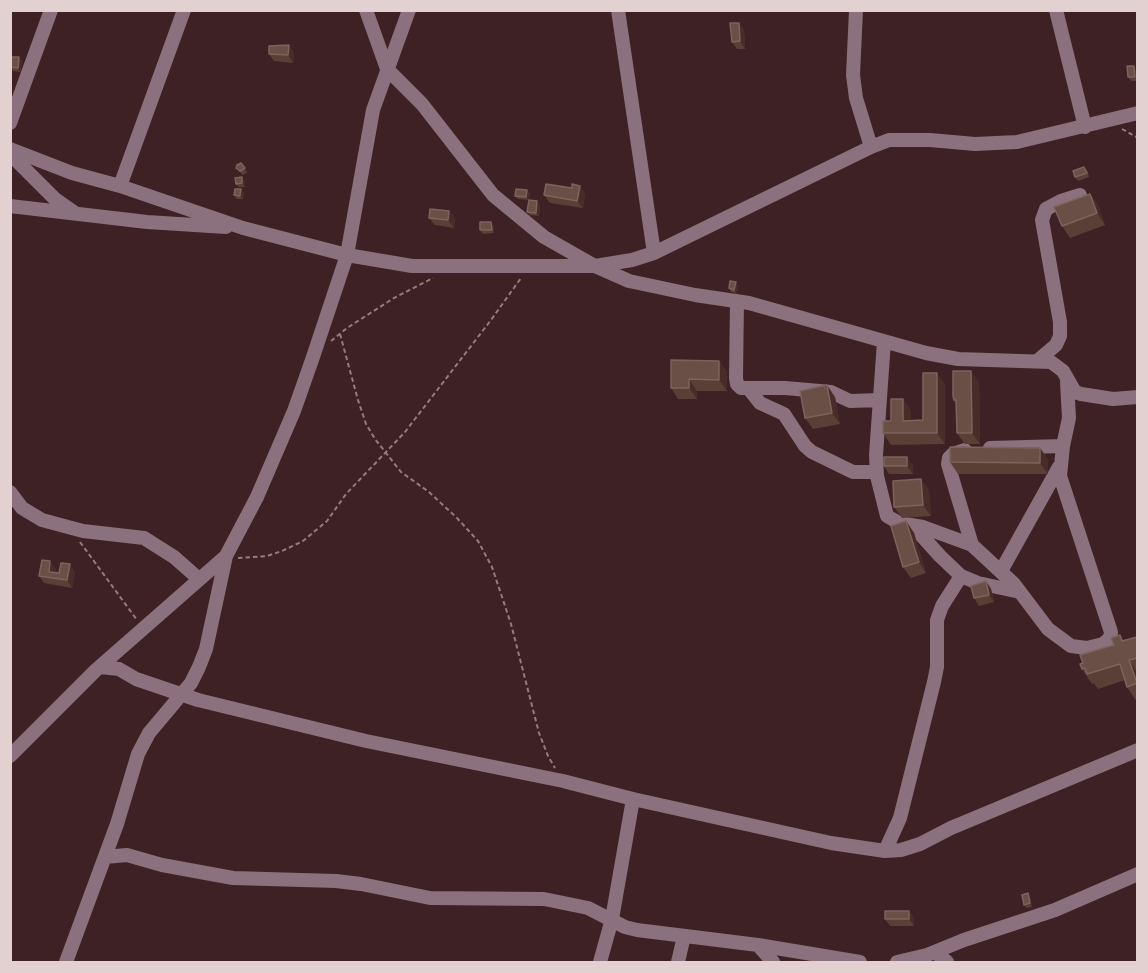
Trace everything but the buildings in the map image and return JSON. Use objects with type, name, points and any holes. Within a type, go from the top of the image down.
[{"type":"street","points":[[10,123],[51,10]]},
{"type":"street","points":[[120,186],[184,10]]},
{"type":"street","points":[[366,10],[387,69],[422,104],[493,195],[544,237],[595,266],[646,286],[737,302],[806,318],[926,353],[958,359],[1051,362],[1063,371],[1076,392],[1093,397],[1137,397]]},
{"type":"street","points":[[66,963],[105,857],[138,754],[149,734],[191,683],[206,649],[226,556],[257,497],[294,411],[348,255],[373,110],[409,10]]},
{"type":"street","points":[[618,10],[654,253]]},
{"type":"street","points":[[856,10],[853,75],[856,98],[871,147]]},
{"type":"street","points":[[1056,10],[1085,127]]},
{"type":"street","points":[[10,148],[72,173],[120,186],[243,228],[348,255],[412,266],[595,266],[632,260],[654,253],[889,140],[1006,143],[1085,127],[1137,113]]},
{"type":"street","points":[[10,154],[55,199],[79,215]]},
{"type":"street","points":[[1037,361],[1056,345],[1060,336],[1060,322],[1042,220],[1046,209],[1080,195]]},
{"type":"street","points":[[10,206],[147,222],[243,228]]},
{"type":"street","points":[[737,302],[736,378],[741,388],[785,388],[831,392],[850,401],[879,400]]},
{"type":"street","points":[[884,341],[876,472],[887,516],[899,524],[950,536],[972,545],[1001,571],[1048,629],[1071,646],[1087,648],[1103,644],[1110,638],[1109,626],[1060,476],[1069,418],[1067,380]]},
{"type":"street","points":[[749,389],[760,403],[784,414],[805,446],[812,452],[853,472],[876,472]]},
{"type":"street","points":[[972,545],[951,480],[949,458],[965,450],[1063,446]]},
{"type":"street","points":[[1001,571],[1060,465]]},
{"type":"street","points":[[10,492],[22,508],[42,519],[82,531],[144,538],[174,557],[199,579]]},
{"type":"street","points":[[913,526],[961,576],[978,583],[1020,592]]},
{"type":"street","points":[[10,756],[100,666],[226,556]]},
{"type":"street","points":[[885,851],[900,818],[932,692],[937,667],[937,620],[942,606],[961,576]]},
{"type":"street","points":[[100,666],[119,669],[136,679],[231,709],[366,741],[563,781],[831,843],[885,851],[901,850],[920,843],[1137,750]]},
{"type":"street","points":[[600,963],[612,919],[633,799]]},
{"type":"street","points":[[105,857],[127,855],[162,865],[233,878],[361,884],[430,898],[544,898],[588,908],[631,928],[758,945],[860,963]]},
{"type":"street","points":[[897,963],[1055,910],[1137,874]]},
{"type":"street","points":[[678,963],[684,936]]},
{"type":"street","points":[[758,945],[773,963]]},
{"type":"street","points":[[935,952],[948,963]]},
{"type":"path","points":[[226,556],[246,559],[267,556],[303,541],[327,521],[346,494],[405,432],[510,295],[527,265]]},
{"type":"path","points":[[313,357],[340,334],[394,298],[439,275]]},
{"type":"path","points":[[340,334],[349,373],[366,424],[401,472],[429,492],[478,541],[492,567],[511,624],[539,733],[548,756],[563,781]]},
{"type":"path","points":[[79,542],[145,629]]}]
